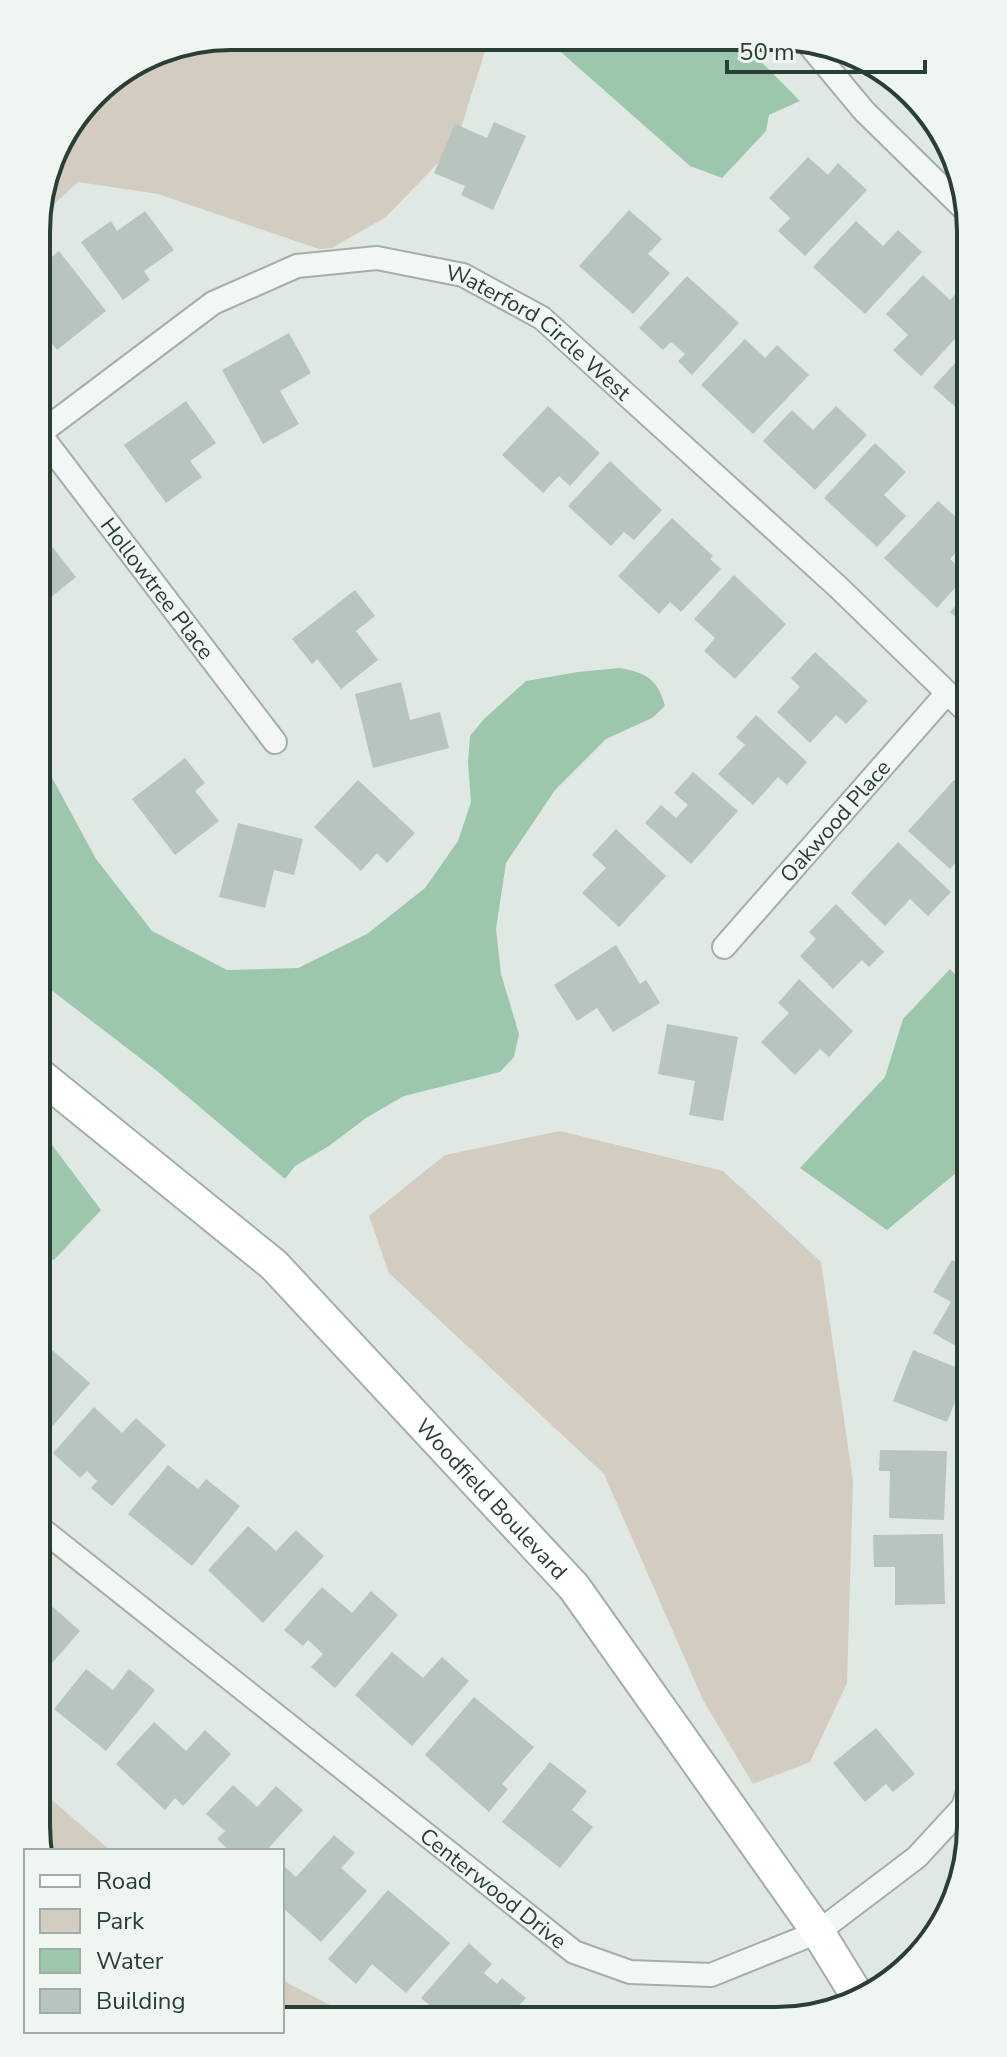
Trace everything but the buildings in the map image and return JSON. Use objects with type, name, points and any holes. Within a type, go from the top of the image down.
[{"type":"street","points":[[817,55],[864,111],[954,199]]},
{"type":"street","name":"Waterford Circle West","points":[[50,426],[213,303],[297,266],[377,258],[463,275],[542,318],[837,586],[956,701]]},
{"type":"street","name":"Hollowtree Place","points":[[50,448],[275,742]]},
{"type":"street","name":"Oakwood Place","points":[[724,947],[956,701]]},
{"type":"street","name":"Woodfield Boulevard","points":[[50,1083],[274,1265],[574,1587],[818,1932],[853,1989]]},
{"type":"street","name":"Centerwood Drive","points":[[50,1536],[574,1952],[630,1972],[711,1975],[818,1932],[917,1857],[957,1814]]},
{"type":"green space","points":[[220,50],[485,50],[456,144],[386,217],[332,248],[319,249],[158,194],[78,182],[52,206],[64,162],[74,141],[95,112],[121,87],[141,74],[184,56]]},
{"type":"green space","points":[[560,1131],[723,1171],[821,1262],[853,1481],[847,1683],[810,1762],[753,1784],[703,1700],[604,1474],[389,1273],[369,1216],[445,1155]]},
{"type":"green space","points":[[50,1798],[109,1849],[52,1849]]},
{"type":"green space","points":[[284,1981],[334,2007],[284,2007]]},
{"type":"water","points":[[559,50],[750,50],[800,101],[769,115],[766,131],[722,178],[690,166]]},
{"type":"water","points":[[620,668],[637,672],[655,683],[665,706],[652,718],[606,739],[555,790],[506,863],[496,929],[501,974],[519,1034],[514,1057],[500,1072],[404,1096],[295,1166],[285,1179],[157,1071],[50,989],[50,774],[96,859],[152,931],[227,970],[298,968],[367,934],[425,888],[458,841],[471,802],[470,736],[526,681]]},
{"type":"water","points":[[950,969],[957,976],[957,1172],[887,1230],[800,1168],[885,1077],[903,1019]]},
{"type":"water","points":[[50,1144],[101,1210],[54,1260],[50,1259]]}]
